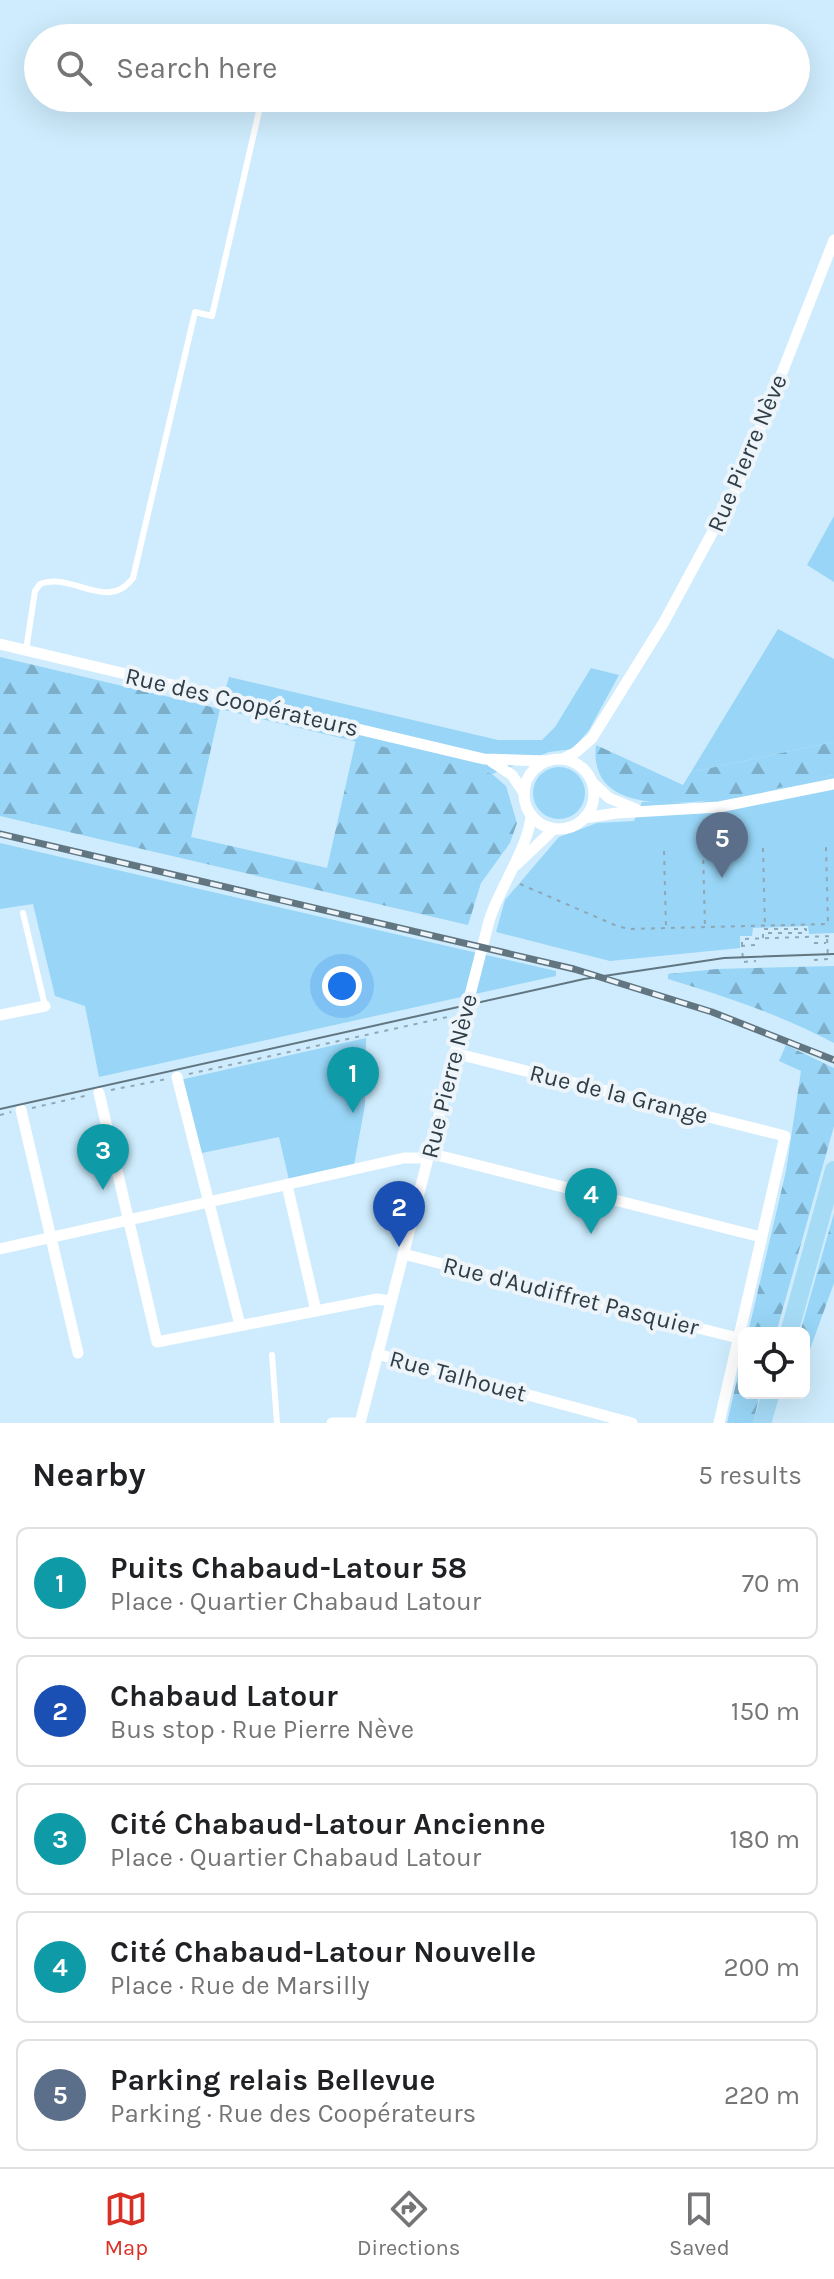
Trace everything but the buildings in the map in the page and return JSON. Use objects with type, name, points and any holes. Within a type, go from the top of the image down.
[{"type":"main road","points":[[791,1327],[834,1170]]},
{"type":"main road","points":[[764,1423],[770,1399]]},
{"type":"street","name":"Rue Pierre Nève","points":[[589,778],[587,752],[592,738],[664,622],[738,485],[834,240]]},
{"type":"street","name":"Rue des Coopérateurs","points":[[0,644],[484,759],[547,761]]},
{"type":"street","name":"Rue Pierre Nève","points":[[563,759],[592,738]]},
{"type":"street","name":"Rue des Coopérateurs","points":[[484,759],[512,775],[524,793]]},
{"type":"street","points":[[646,811],[614,801],[576,763],[563,759],[547,761],[530,773],[524,793],[531,815],[541,824],[554,829],[568,828],[584,818],[719,807],[834,784]]},
{"type":"street","points":[[584,818],[593,802],[589,778]]},
{"type":"street","name":"Rue Pierre Nève","points":[[358,1423],[495,901],[527,832],[531,815]]},
{"type":"street","name":"Rue Pierre Nève","points":[[508,875],[554,829]]},
{"type":"street","points":[[0,1013],[45,1006]]},
{"type":"street","name":"Rue de la Grange","points":[[454,1053],[785,1136],[761,1237]]},
{"type":"street","points":[[177,1077],[240,1325]]},
{"type":"street","points":[[99,1093],[157,1342],[377,1299],[391,1301]]},
{"type":"street","points":[[21,1110],[78,1353]]},
{"type":"street","points":[[0,1249],[411,1157],[428,1156],[761,1237],[741,1327]]},
{"type":"street","points":[[287,1185],[316,1311]]},
{"type":"street","name":"Rue d'Audiffret Pasquier","points":[[403,1254],[738,1338]]},
{"type":"street","points":[[719,1423],[738,1338]]},
{"type":"street","name":"Rue Talhouet","points":[[377,1354],[632,1423]]},
{"type":"street","points":[[332,1423],[358,1423]]},
{"type":"lane","points":[[26,650],[35,591],[40,584],[52,582],[109,593],[121,590],[133,578],[195,312],[212,316],[259,112]]},
{"type":"lane","points":[[23,913],[45,1006]]},
{"type":"lane","points":[[272,1355],[277,1423]]},
{"type":"path","points":[[508,875],[623,928],[828,924],[826,847]]},
{"type":"path","points":[[763,848],[765,929],[806,929],[806,933],[763,933],[763,939]]},
{"type":"path","points":[[703,850],[705,928]]},
{"type":"path","points":[[664,851],[666,928]]},
{"type":"path","points":[[814,960],[828,959],[827,936]]},
{"type":"path","points":[[756,961],[743,962],[742,939],[834,936]]},
{"type":"path","points":[[814,943],[827,943]]},
{"type":"path","points":[[742,946],[755,945]]},
{"type":"path","points":[[0,1115],[465,1013]]},
{"type":"green space","points":[[834,516],[834,582],[807,565]]},
{"type":"green space","points":[[778,629],[834,659],[834,742],[691,772]]},
{"type":"green space","points":[[0,657],[220,709],[191,837],[327,868],[356,740],[492,774],[506,786],[517,823],[510,843],[481,883],[468,925],[0,816]]},
{"type":"green space","points":[[591,668],[619,675],[589,730],[573,749],[549,752],[492,774],[220,709],[229,677],[498,740],[542,740],[555,727]]},
{"type":"green space","points":[[834,742],[834,775],[733,797],[691,802],[653,802],[621,794],[601,776],[596,745],[683,785],[691,772]]},
{"type":"green space","points":[[559,767],[577,775],[585,793],[577,811],[559,819],[541,811],[533,793],[541,775]]},
{"type":"green space","points":[[834,775],[834,933],[809,934],[808,926],[753,928],[752,936],[740,936],[740,948],[610,961],[496,932],[505,900],[559,837],[597,823],[634,821],[642,802],[695,803]]},
{"type":"green space","points":[[0,843],[556,971],[556,976],[99,1077],[85,1006],[55,996],[33,904],[0,909]]},
{"type":"green space","points":[[834,966],[834,1043],[752,1007],[668,979],[668,974],[717,969]]},
{"type":"green space","points":[[366,1038],[365,1105],[354,1165],[289,1180],[279,1137],[197,1154],[180,1080]]},
{"type":"green space","points":[[786,1045],[834,1068],[834,1126],[778,1327],[749,1327],[786,1171],[801,1071],[779,1061]]},
{"type":"green space","points":[[834,1213],[834,1283],[810,1349],[810,1327],[802,1327]]},
{"type":"green space","points":[[738,1375],[738,1399],[759,1399],[753,1423],[727,1423]]},
{"type":"tram line","points":[[0,1109],[584,979],[724,958],[834,954]]},
{"type":"railway","points":[[0,834],[574,969],[712,1012],[834,1060]]},
{"type":"place","name":"Parking relais Bellevue","points":[[722,878]]},
{"type":"place","name":"Puits Chabaud-Latour 58","points":[[353,1113]]},
{"type":"place","name":"Cité Chabaud-Latour Ancienne","points":[[103,1190]]},
{"type":"place","name":"Cité Chabaud-Latour Nouvelle","points":[[591,1234]]},
{"type":"place","name":"Chabaud Latour","points":[[399,1247]]}]
